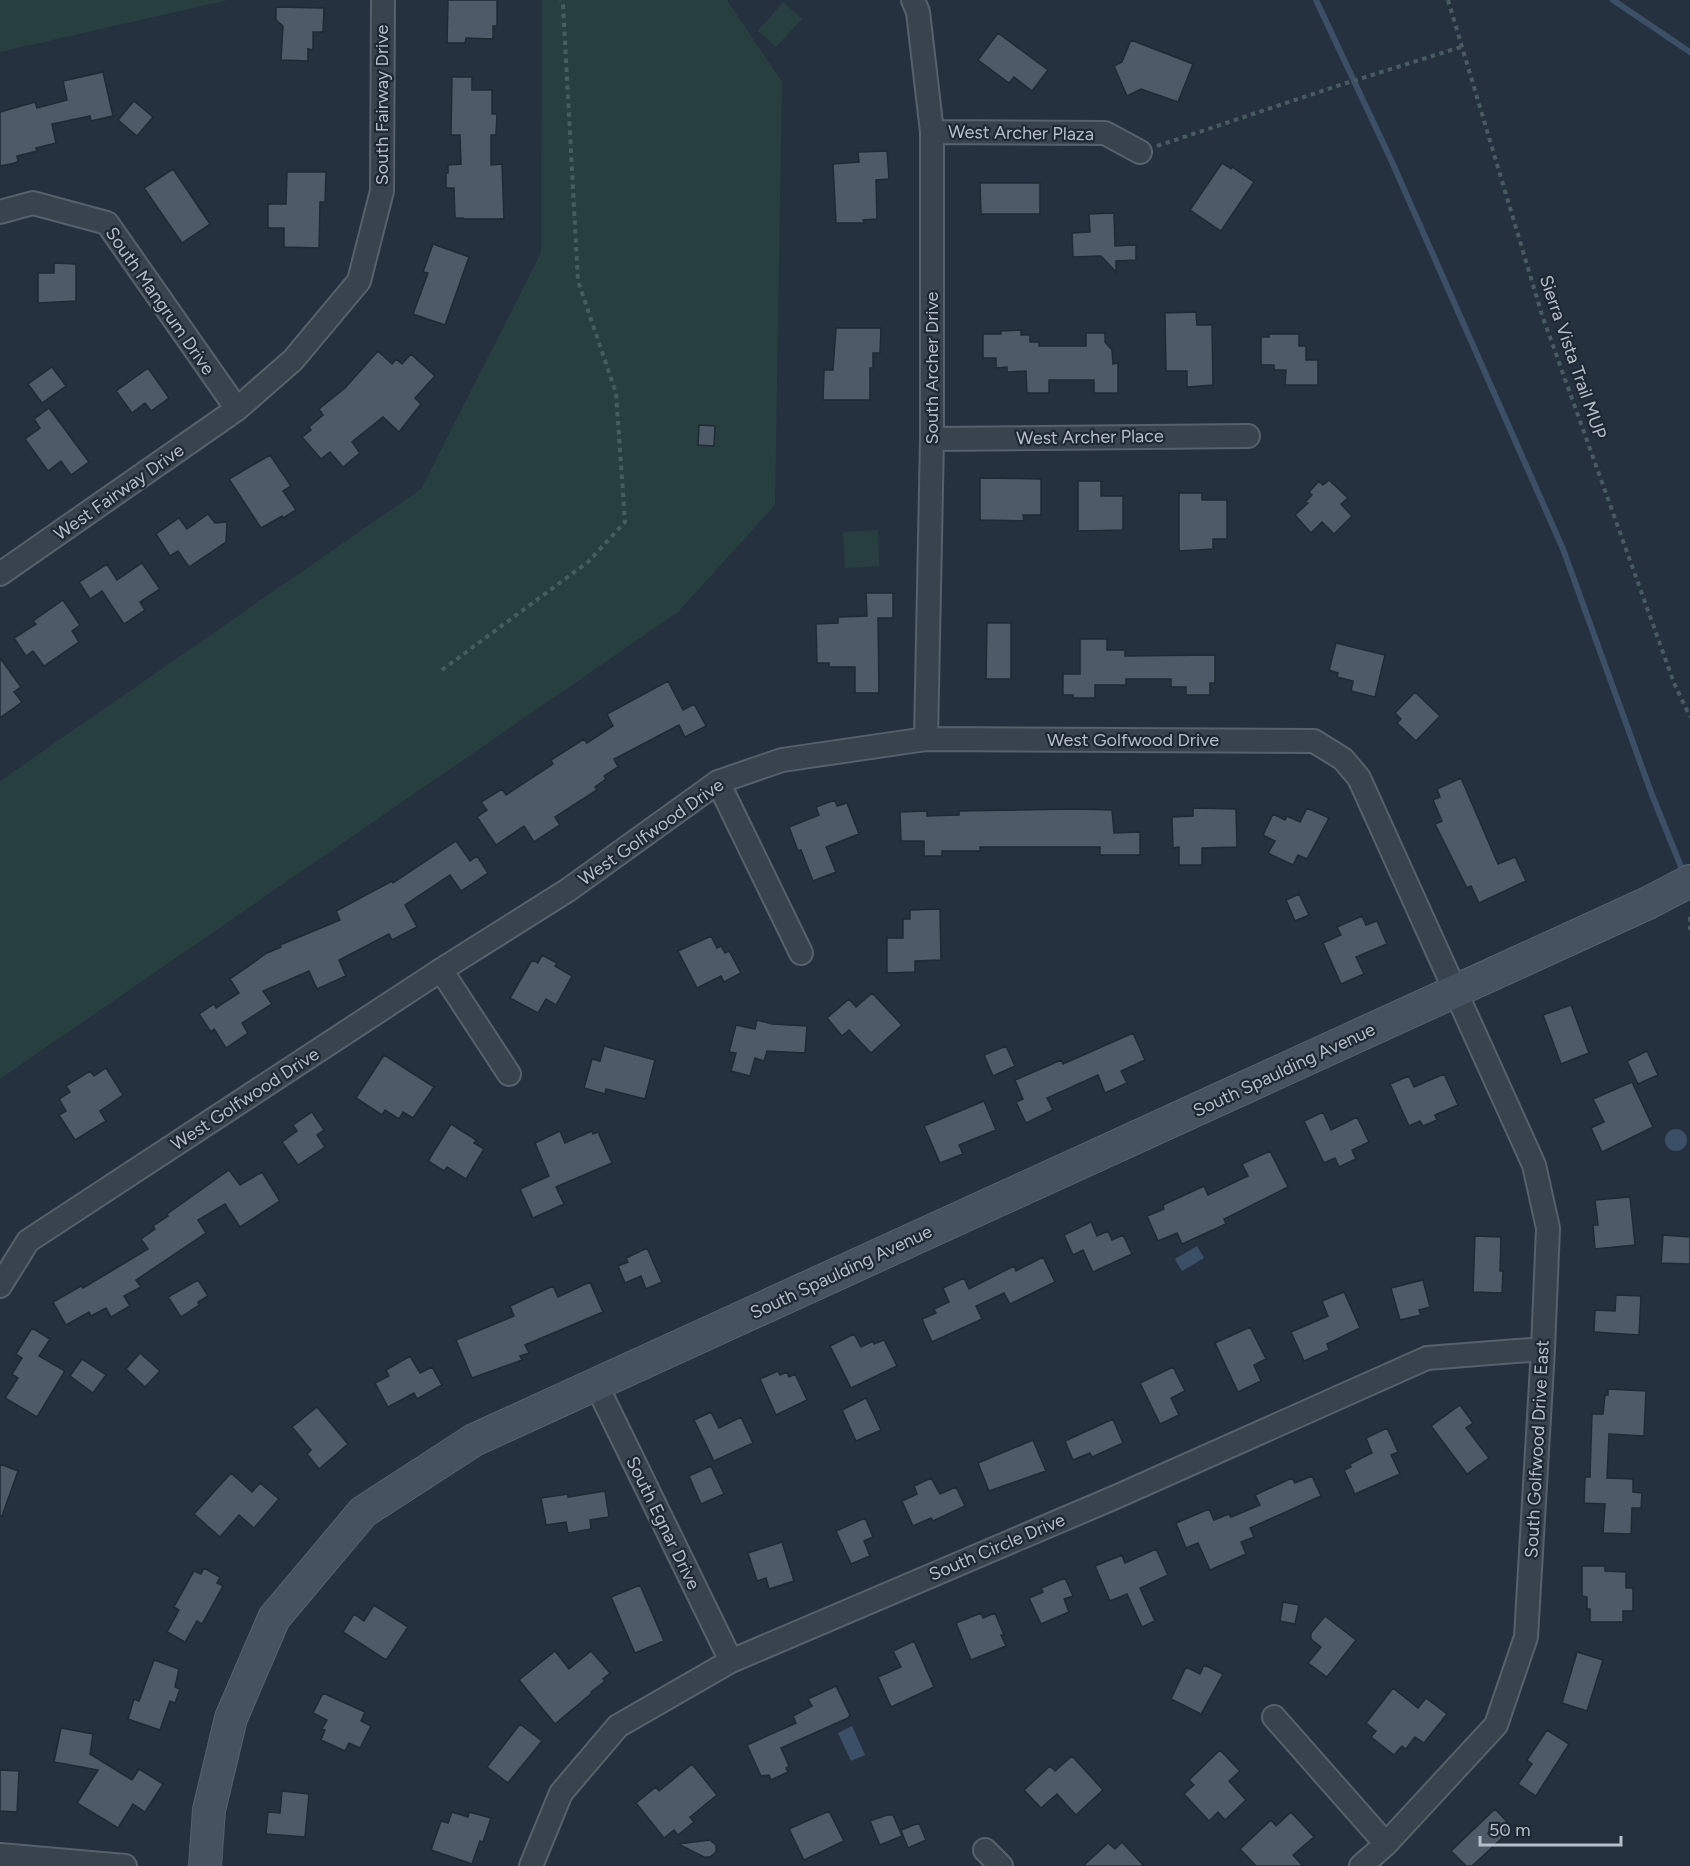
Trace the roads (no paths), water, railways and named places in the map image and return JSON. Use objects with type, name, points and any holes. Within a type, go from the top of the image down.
[{"type":"street","name":"South Fairway Drive","points":[[237,409],[293,360],[359,281],[382,191],[383,0]]},
{"type":"street","name":"South Archer Drive","points":[[913,0],[918,12],[932,132],[932,439],[927,739]]},
{"type":"street","name":"West Archer Plaza","points":[[932,132],[1105,134],[1140,152]]},
{"type":"street","name":"South Mangrum Drive","points":[[0,212],[33,203],[107,223],[237,409]]},
{"type":"street","name":"West Fairway Drive","points":[[0,574],[237,409]]},
{"type":"street","name":"West Archer Place","points":[[932,439],[1248,436]]},
{"type":"street","name":"West Golfwood Drive","points":[[0,1286],[28,1241],[441,970],[568,890],[718,782],[782,760],[927,739],[1314,741],[1343,759],[1359,778],[1455,991]]},
{"type":"street","points":[[718,782],[801,954]]},
{"type":"street","name":"South Spaulding Avenue","points":[[205,1866],[209,1810],[231,1718],[274,1618],[363,1512],[474,1440],[1648,903],[1690,881]]},
{"type":"street","points":[[441,970],[509,1074]]},
{"type":"street","name":"South Golfwood Drive East","points":[[1361,1866],[1386,1844],[1496,1725],[1526,1637],[1544,1349],[1548,1228],[1534,1165],[1455,991]]},
{"type":"street","name":"South Circle Drive","points":[[531,1866],[561,1793],[618,1726],[731,1661],[1118,1496],[1427,1358],[1544,1349]]},
{"type":"street","name":"South Egnar Drive","points":[[596,1384],[731,1661]]},
{"type":"street","points":[[1274,1717],[1386,1844]]},
{"type":"street","points":[[985,1850],[1001,1866]]},
{"type":"street","points":[[0,1855],[125,1866]]},
{"type":"water","points":[[1676,1129],[1684,1132],[1687,1140],[1684,1148],[1676,1151],[1668,1148],[1665,1140],[1668,1132]]},
{"type":"water","points":[[1197,1246],[1204,1258],[1182,1271],[1175,1259]]},
{"type":"water","points":[[852,1726],[865,1755],[851,1761],[838,1733]]},
{"type":"waterway","points":[[1316,0],[1392,162],[1563,549],[1652,795],[1684,874]]},
{"type":"waterway","points":[[1613,0],[1690,52]]}]
